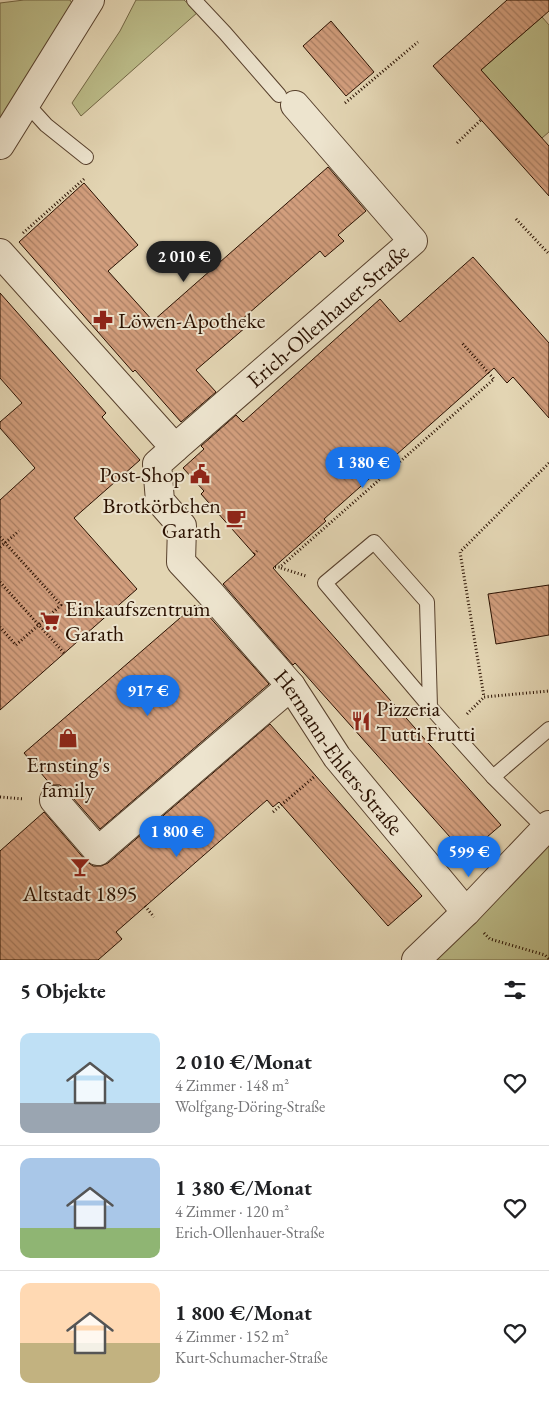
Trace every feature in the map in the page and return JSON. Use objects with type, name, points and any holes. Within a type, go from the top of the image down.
[{"type":"street","points":[[0,145],[90,0]]},
{"type":"street","name":"Erich-Ollenhauer-Straße","points":[[175,448],[413,241],[287,100]]},
{"type":"street","points":[[0,253],[175,448]]},
{"type":"street","name":"Hermann-Ehlers-Straße","points":[[175,448],[157,464],[160,501],[182,526],[181,562],[291,686],[338,757],[466,912]]},
{"type":"street","points":[[54,800],[98,852],[291,686]]},
{"type":"street","points":[[416,960],[466,912],[547,827]]},
{"type":"lane","points":[[194,0],[287,100]]},
{"type":"lane","points":[[26,103],[46,125],[86,157]]},
{"type":"lane","points":[[430,707],[427,602],[374,542],[325,582],[430,707],[493,777],[547,827]]},
{"type":"lane","points":[[493,777],[549,729]]},
{"type":"path","points":[[346,103],[418,42]]},
{"type":"path","points":[[456,143],[481,120]]},
{"type":"path","points":[[0,253],[88,174]]},
{"type":"path","points":[[516,219],[549,254]]},
{"type":"path","points":[[275,567],[280,567],[494,380],[462,343]]},
{"type":"path","points":[[484,697],[460,552],[549,463]]},
{"type":"path","points":[[0,547],[19,530]]},
{"type":"path","points":[[0,537],[61,605],[16,645],[0,627]]},
{"type":"path","points":[[254,554],[257,551]]},
{"type":"path","points":[[0,582],[64,653]]},
{"type":"path","points":[[467,714],[484,697],[549,691]]},
{"type":"path","points":[[273,812],[338,757]]},
{"type":"path","points":[[144,906],[154,917]]},
{"type":"path","points":[[466,912],[490,940],[547,954],[549,959]]},
{"type":"green space","points":[[24,0],[70,0],[76,10],[0,121],[0,3]]},
{"type":"green space","points":[[136,0],[184,0],[198,12],[81,116],[72,103],[120,31]]},
{"type":"green space","points":[[542,17],[549,25],[549,132],[542,138],[481,70]]},
{"type":"green space","points":[[549,841],[549,960],[434,960]]},
{"type":"building","points":[[507,0],[549,0],[549,11],[481,70],[549,146],[549,196],[433,66]]},
{"type":"building","points":[[331,21],[374,72],[346,96],[303,46]]},
{"type":"building","points":[[328,167],[366,211],[338,235],[344,241],[325,257],[320,251],[240,321],[246,327],[196,370],[216,392],[181,422],[135,370],[133,372],[19,242],[84,183],[138,245],[108,271],[153,321]]},
{"type":"building","points":[[473,257],[549,343],[549,418],[513,377],[507,383],[494,368],[324,519],[326,521],[273,568],[501,825],[466,855],[295,663],[293,665],[223,584],[255,555],[201,494],[204,491],[183,468],[204,449],[201,446],[236,415],[243,422],[380,299],[400,322]]},
{"type":"building","points":[[0,293],[106,413],[102,417],[140,460],[74,518],[137,589],[0,710],[0,500],[35,468],[0,428],[0,422],[22,403],[0,378]]},
{"type":"building","points":[[549,585],[549,635],[496,644],[488,594]]},
{"type":"building","points":[[195,605],[197,607],[199,605],[269,684],[100,829],[66,790],[60,785],[51,785],[24,753]]},
{"type":"building","points":[[270,724],[422,896],[388,926],[279,802],[273,807],[267,800],[116,932],[122,939],[98,960],[0,960],[0,851],[44,812],[86,861],[93,866],[101,866],[108,863]]},
{"type":"place","name":"Löwen-Apotheke","points":[[103,320]]},
{"type":"place","name":"Post-Shop","points":[[200,474]]},
{"type":"place","name":"Brotkörbchen Garath","points":[[236,518]]},
{"type":"place","name":"Einkaufszentrum Garath","points":[[50,621]]},
{"type":"place","name":"Pizzeria Tutti Frutti","points":[[361,721]]},
{"type":"place","name":"Ernsting's family","points":[[68,738]]},
{"type":"place","name":"Altstadt 1895","points":[[80,867]]}]
